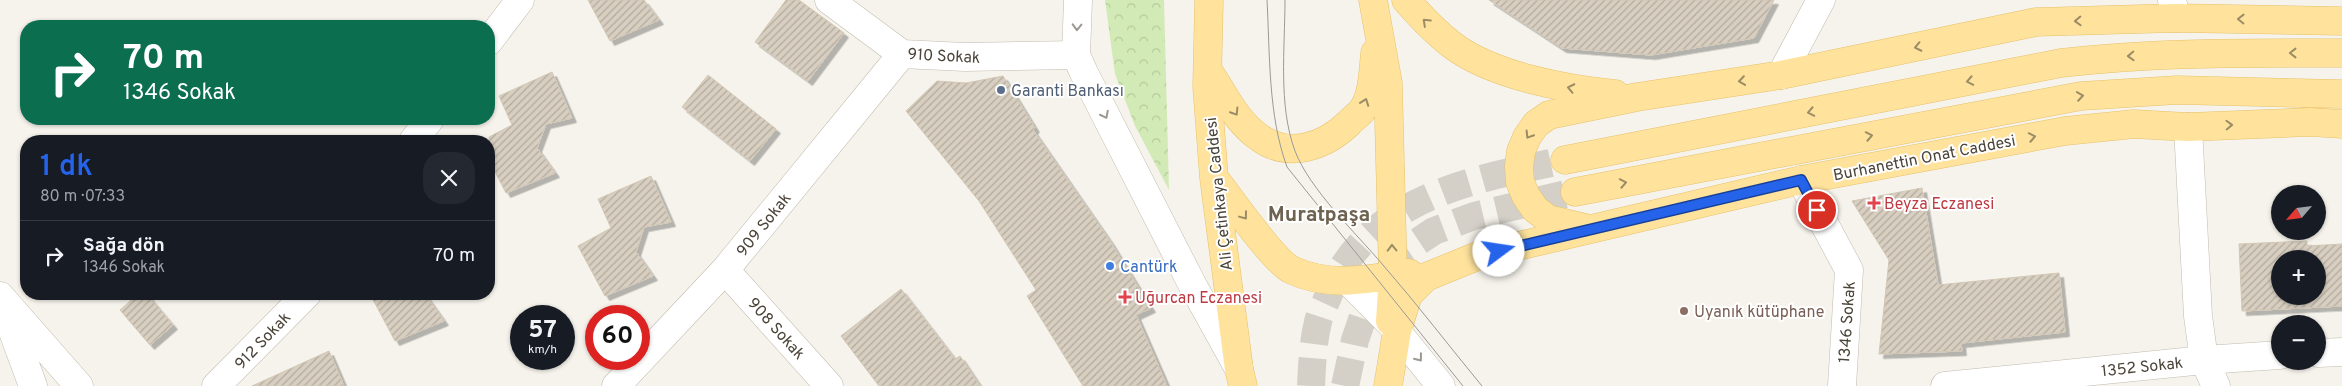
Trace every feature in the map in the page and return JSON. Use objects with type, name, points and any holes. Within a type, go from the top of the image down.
[{"type":"main road","name":"Ali Çetinkaya Caddesi","points":[[1209,0],[1208,87],[1214,178],[1241,377]]},
{"type":"main road","points":[[1373,0],[1388,83],[1393,276],[1393,327],[1388,383]]},
{"type":"main road","points":[[1406,0],[1422,19],[1453,46],[1506,71],[1542,82],[1588,92],[1637,97]]},
{"type":"main road","points":[[1590,229],[1548,218],[1535,209],[1526,196],[1520,182],[1518,166],[1521,151],[1532,130],[1548,115],[1637,97],[1781,75],[2036,22],[2174,9],[2342,21]]},
{"type":"main road","points":[[1208,72],[1240,121],[1260,139],[1289,150],[1317,145],[1338,134],[1363,109],[1372,84],[1378,29]]},
{"type":"main road","points":[[1565,160],[2061,63],[2118,56],[2210,52],[2342,53]]},
{"type":"main road","name":"Burhanettin Onat Caddesi","points":[[1575,192],[2081,96],[2177,90],[2342,94]]},
{"type":"main road","name":"Burhanettin Onat Caddesi","points":[[1455,264],[1590,229],[1801,180],[2065,131],[2134,124],[2188,127],[2310,122],[2342,124]]},
{"type":"main road","points":[[1214,178],[1264,244],[1290,270],[1328,281],[1349,282],[1455,264]]},
{"type":"main road","points":[[1393,327],[1408,295],[1426,276],[1455,264]]},
{"type":"street","points":[[495,33],[520,0]]},
{"type":"street","name":"910 Sokak","points":[[829,0],[902,54],[965,57],[1076,55]]},
{"type":"street","points":[[1078,0],[1076,55],[1241,377]]},
{"type":"street","points":[[1781,75],[1821,0]]},
{"type":"street","name":"909 Sokak","points":[[616,386],[725,270],[902,54]]},
{"type":"street","points":[[418,135],[425,125]]},
{"type":"street","points":[[2188,127],[2198,316],[2204,360],[2216,386]]},
{"type":"street","name":"1346 Sokak","points":[[1801,180],[1849,270],[1842,386]]},
{"type":"street","name":"908 Sokak","points":[[725,270],[829,386]]},
{"type":"street","points":[[1349,282],[1393,327],[1441,386]]},
{"type":"street","points":[[0,296],[33,386]]},
{"type":"street","points":[[0,296],[79,386]]},
{"type":"street","name":"912 Sokak","points":[[216,386],[301,300]]},
{"type":"street","points":[[2326,353],[2342,352]]},
{"type":"street","name":"1352 Sokak","points":[[1945,386],[2204,360],[2271,356]]},
{"type":"green space","points":[[1105,0],[1164,0],[1169,190],[1135,126],[1115,74]]},
{"type":"building","points":[[588,0],[644,0],[659,20],[610,41]]},
{"type":"building","points":[[786,0],[799,0],[844,33],[808,81],[755,42]]},
{"type":"building","points":[[1489,0],[1774,0],[1754,38],[1651,55],[1562,48]]},
{"type":"building","points":[[552,72],[572,118],[546,124],[537,148],[555,173],[506,193],[495,172],[495,135],[493,135],[512,125],[499,96]]},
{"type":"building","points":[[708,75],[776,129],[750,161],[682,107]]},
{"type":"building","points":[[1003,76],[1035,128],[1033,130],[1110,241],[1151,308],[1136,315],[1167,386],[1083,386],[1027,296],[1036,290],[979,201],[906,111],[937,81],[966,83]]},
{"type":"building","points":[[651,176],[671,222],[644,227],[636,252],[653,276],[605,296],[578,246],[611,228],[598,199]]},
{"type":"building","points":[[1922,188],[1938,285],[2059,273],[2065,332],[1961,343],[1962,351],[1879,354],[1889,260],[1852,201]]},
{"type":"building","points":[[2307,241],[2307,246],[2342,244],[2342,306],[2242,311],[2239,244]]},
{"type":"building","points":[[901,289],[955,359],[960,356],[980,386],[879,386],[841,336]]},
{"type":"building","points":[[131,300],[152,300],[173,325],[150,345],[120,310]]},
{"type":"building","points":[[373,300],[429,300],[444,321],[395,341]]},
{"type":"building","points":[[329,351],[344,386],[252,386]]},
{"type":"tunnel","points":[[1311,386],[1316,330],[1320,315],[1347,261],[1370,235],[1397,214],[1428,198],[1461,185],[1495,175],[1565,160]]},
{"type":"tunnel","points":[[1345,386],[1355,340],[1372,291],[1404,251],[1434,231],[1474,216],[1575,192]]},
{"type":"tram line","points":[[1267,0],[1273,106],[1276,127],[1287,167],[1463,386]]},
{"type":"tram line","points":[[1285,0],[1284,96],[1290,133],[1302,166],[1334,211],[1396,280],[1482,386]]},
{"type":"place","name":"Garanti Bankası","points":[[1001,90]]},
{"type":"place","name":"Beyza Eczanesi","points":[[1874,203]]},
{"type":"place","name":"Cantürk","points":[[1110,266]]},
{"type":"place","name":"Uğurcan Eczanesi","points":[[1125,297]]},
{"type":"place","name":"Uyanık kütüphane","points":[[1684,311]]},
{"type":"district","name":"Muratpaşa","points":[[1319,214]]},
{"type":"route","points":[[1499,251],[1801,180],[1817,210]]}]
